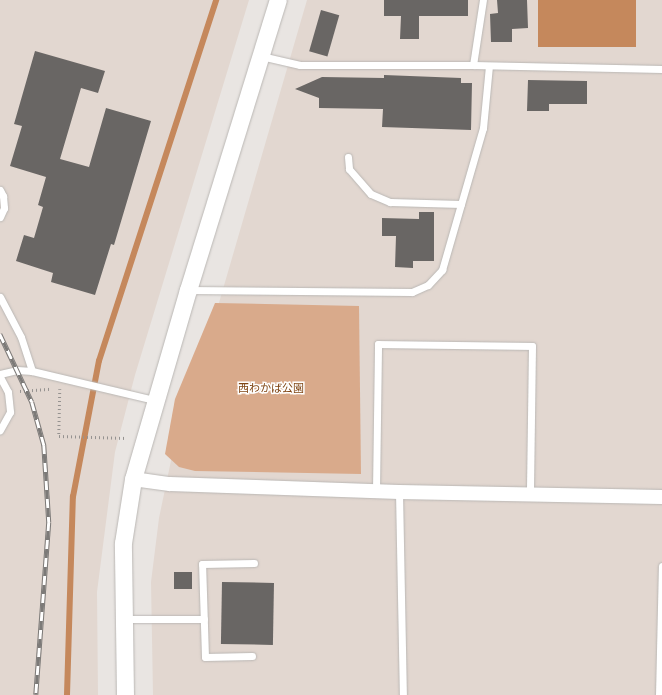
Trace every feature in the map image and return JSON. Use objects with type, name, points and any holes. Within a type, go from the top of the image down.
[{"type":"street","points":[[125,695],[123,543],[132,479],[154,400],[278,0]]},
{"type":"street","points":[[132,479],[170,484],[400,492],[662,497]]},
{"type":"lane","points":[[473,65],[483,0]]},
{"type":"lane","points":[[260,56],[300,65],[473,65],[662,69]]},
{"type":"lane","points":[[188,290],[412,292],[428,285],[442,270],[483,128],[489,66]]},
{"type":"lane","points":[[348,157],[348,170],[372,194],[390,202],[461,204]]},
{"type":"lane","points":[[0,190],[3,196],[4,208],[0,217]]},
{"type":"lane","points":[[0,297],[21,337],[32,371]]},
{"type":"lane","points":[[376,491],[378,344],[532,346],[530,495]]},
{"type":"lane","points":[[0,430],[10,412],[8,392],[0,376],[17,370],[32,371],[79,381],[154,400]]},
{"type":"lane","points":[[400,492],[403,695]]},
{"type":"lane","points":[[252,656],[205,657],[202,564],[254,563]]},
{"type":"lane","points":[[659,695],[662,566]]},
{"type":"lane","points":[[124,619],[204,619]]},
{"type":"path","points":[[8,392],[60,389],[59,436],[109,437]]},
{"type":"shaded area","points":[[0,0],[249,0],[135,375],[115,452],[97,592],[98,695],[0,695]]},
{"type":"shaded area","points":[[307,0],[662,0],[662,695],[153,695],[151,582],[159,518],[177,432],[214,320]]},
{"type":"shaded area","points":[[538,0],[636,0],[636,47],[538,47]]},
{"type":"green space","name":"西わかば公園","points":[[215,303],[359,306],[361,474],[195,471],[179,467],[165,454],[175,399]]},
{"type":"building","points":[[384,0],[468,0],[468,16],[419,16],[419,39],[400,39],[401,16],[384,16]]},
{"type":"building","points":[[497,0],[527,0],[528,28],[512,29],[512,42],[491,42],[490,14],[498,13]]},
{"type":"building","points":[[321,10],[339,15],[327,57],[309,51]]},
{"type":"building","points":[[35,51],[105,71],[98,93],[81,88],[60,159],[89,167],[106,108],[151,121],[114,245],[111,244],[95,295],[51,282],[53,273],[16,261],[24,235],[34,238],[43,207],[38,205],[46,177],[10,166],[22,126],[14,124]]},
{"type":"building","points":[[384,75],[461,78],[461,83],[472,83],[471,130],[382,127],[383,109],[319,108],[319,98],[295,89],[322,77],[384,78]]},
{"type":"building","points":[[528,80],[587,81],[587,104],[549,104],[549,111],[527,111]]},
{"type":"building","points":[[419,212],[434,212],[434,261],[413,261],[413,268],[395,267],[396,236],[382,236],[382,218],[419,219]]},
{"type":"building","points":[[174,572],[192,572],[192,589],[174,589]]},
{"type":"building","points":[[222,582],[274,583],[273,645],[221,644]]},
{"type":"waterway","points":[[67,695],[73,497],[99,361],[216,0]]},
{"type":"railway","points":[[0,334],[32,402],[44,445],[49,522],[36,695]]}]
